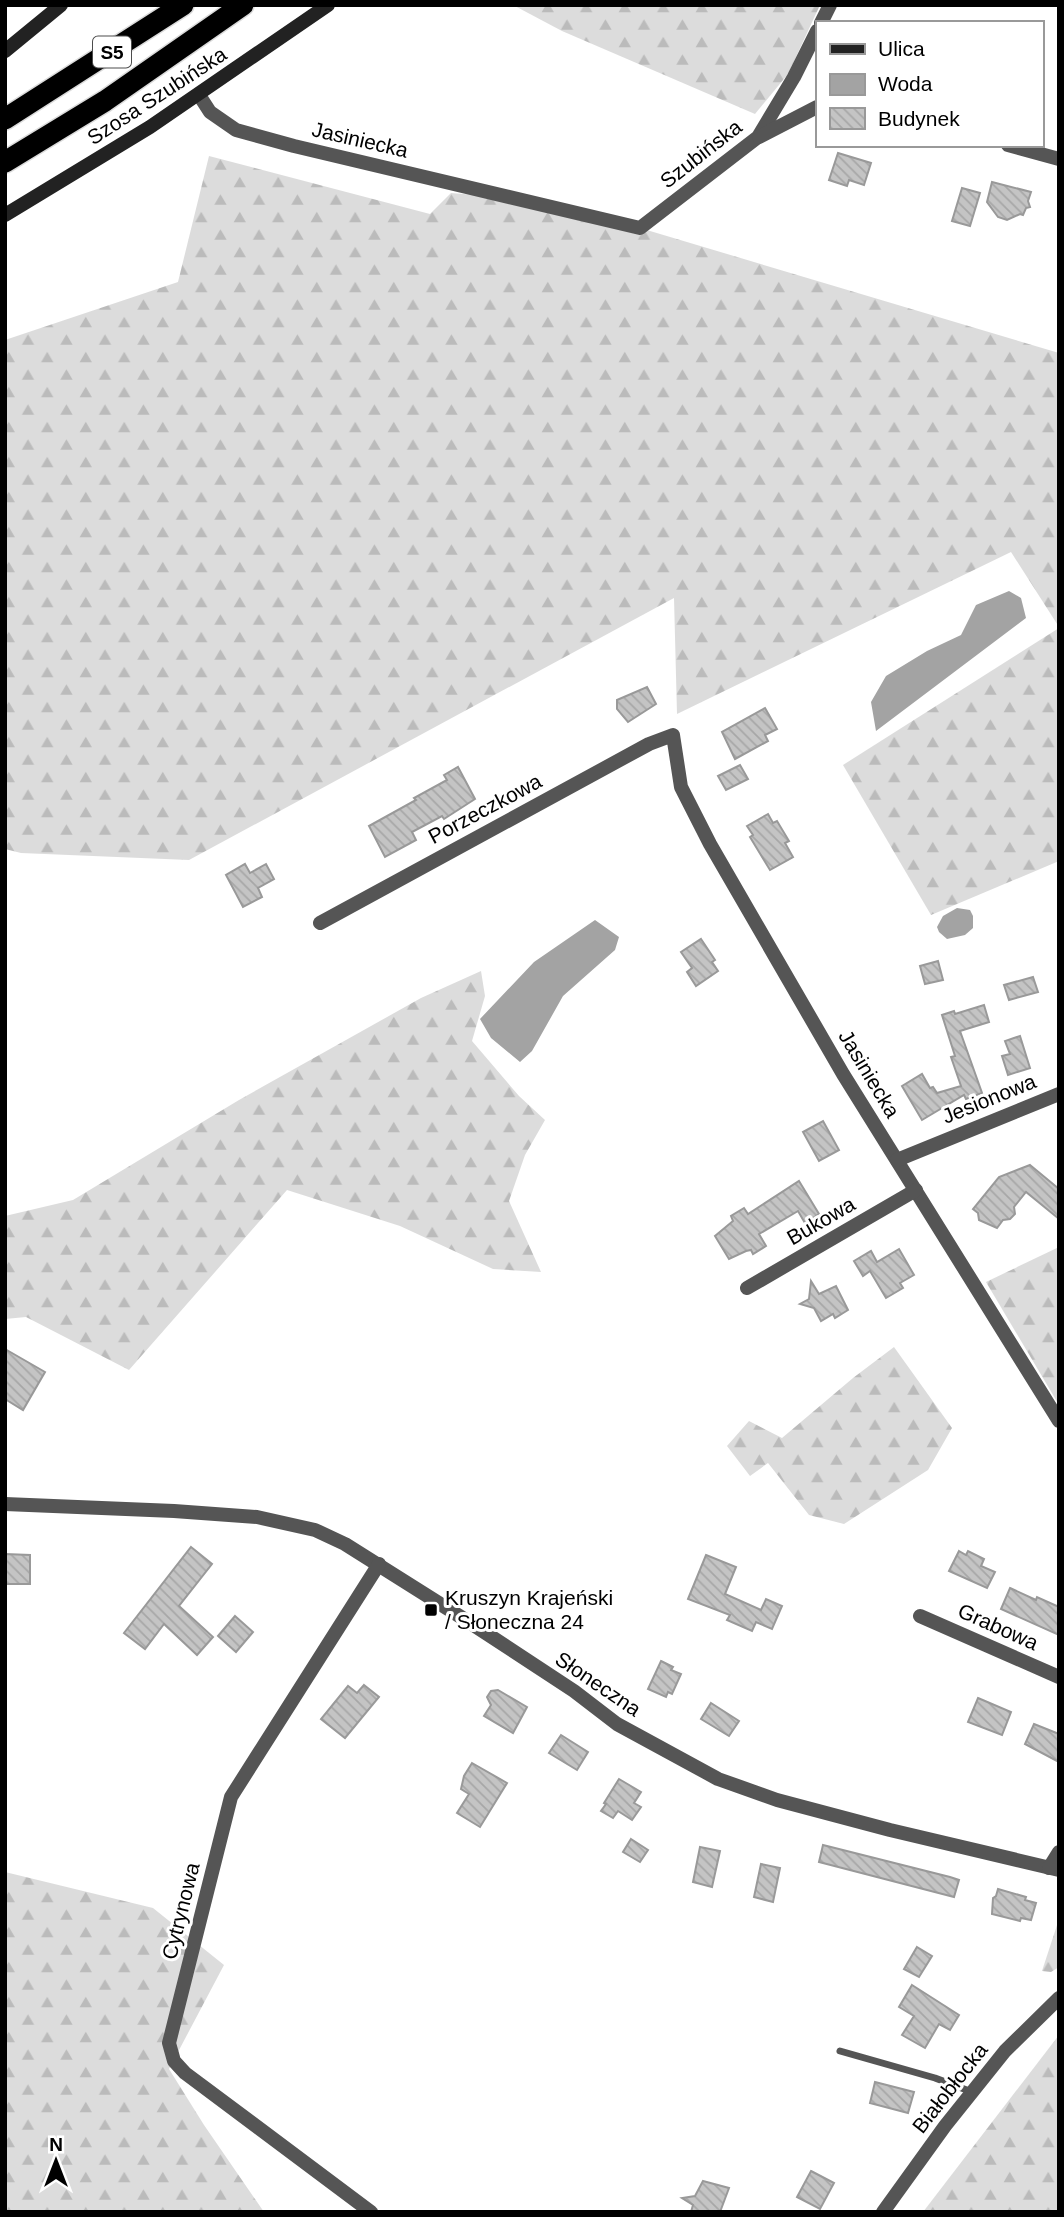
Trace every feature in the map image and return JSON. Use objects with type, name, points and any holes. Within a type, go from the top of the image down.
[{"type":"highway","name":"S5","points":[[5,119],[183,5]]},
{"type":"highway","name":"S5","points":[[5,162],[105,101],[243,5]]},
{"type":"street","points":[[5,51],[61,5]]},
{"type":"street","name":"Szosa Szubińska","points":[[5,215],[80,172],[199,95],[328,5]]},
{"type":"street","points":[[822,21],[830,5]]},
{"type":"street","name":"Szubińska","points":[[640,228],[758,137],[794,77],[816,33]]},
{"type":"street","name":"Jasiniecka","points":[[199,95],[210,111],[236,130],[640,228]]},
{"type":"street","points":[[758,137],[816,108]]},
{"type":"street","points":[[1015,147],[1059,159]]},
{"type":"street","name":"Jasiniecka","points":[[673,735],[681,787],[710,844],[843,1074],[1059,1421]]},
{"type":"street","name":"Porzeczkowa","points":[[320,923],[638,750],[673,735]]},
{"type":"street","name":"Jesionowa","points":[[897,1160],[1059,1094]]},
{"type":"street","name":"Bukowa","points":[[747,1288],[916,1190]]},
{"type":"street","name":"Słoneczna","points":[[5,1504],[257,1517],[315,1530],[379,1564],[562,1684],[617,1724],[718,1779],[778,1800],[1054,1869]]},
{"type":"street","name":"Cytrynowa","points":[[371,2212],[185,2073],[174,2061],[169,2043],[231,1797],[379,1564]]},
{"type":"street","name":"Grabowa","points":[[920,1616],[1059,1677]]},
{"type":"street","points":[[1054,1869],[1059,1852]]},
{"type":"street","name":"Białobłocka","points":[[883,2212],[1005,2051],[1059,1998]]},
{"type":"lane","points":[[840,2051],[935,2078],[972,2092]]},
{"type":"green space","points":[[513,5],[820,5],[788,74],[755,114],[562,31]]},
{"type":"green space","points":[[209,156],[430,214],[451,193],[525,199],[640,228],[1059,353],[1059,627],[1011,552],[677,714],[674,598],[189,860],[21,853],[5,849],[5,340],[178,282]]},
{"type":"green space","points":[[1059,628],[1059,861],[931,915],[843,765]]},
{"type":"green space","points":[[481,971],[485,996],[472,1041],[519,1096],[545,1120],[525,1155],[509,1201],[541,1272],[493,1269],[400,1226],[287,1190],[129,1370],[26,1317],[5,1319],[5,1216],[73,1200],[239,1100],[421,998]]},
{"type":"green space","points":[[1059,1247],[1059,1405],[986,1282]]},
{"type":"green space","points":[[894,1347],[952,1428],[928,1470],[844,1524],[809,1515],[768,1463],[750,1476],[727,1446],[749,1421],[782,1438]]},
{"type":"green space","points":[[5,1872],[153,1908],[224,1965],[169,2069],[264,2212],[5,2212]]},
{"type":"green space","points":[[1059,1919],[1059,1967],[1051,1972],[1042,1971]]},
{"type":"green space","points":[[1059,2035],[1059,2212],[923,2212]]},
{"type":"water","points":[[1009,591],[1021,598],[1026,618],[876,731],[871,702],[886,676],[927,651],[961,635],[976,605]]},
{"type":"water","points":[[957,908],[970,910],[973,928],[965,935],[947,939],[937,927],[943,916]]},
{"type":"water","points":[[595,920],[619,937],[615,950],[563,996],[532,1051],[520,1062],[491,1038],[480,1019],[534,962]]},
{"type":"building","points":[[838,153],[871,163],[864,185],[849,180],[847,186],[829,180]]},
{"type":"building","points":[[992,182],[1031,192],[1028,201],[1030,207],[1026,208],[1023,215],[1007,220],[998,217],[987,202]]},
{"type":"building","points":[[962,188],[980,193],[970,226],[952,221]]},
{"type":"building","points":[[647,687],[656,704],[628,722],[617,709],[617,700]]},
{"type":"building","points":[[765,708],[777,729],[765,735],[768,741],[735,759],[722,732]]},
{"type":"building","points":[[740,765],[748,779],[726,790],[718,776]]},
{"type":"building","points":[[458,767],[475,799],[444,819],[442,816],[412,832],[416,840],[385,857],[369,826],[447,780],[444,775]]},
{"type":"building","points":[[768,814],[773,823],[777,821],[789,841],[785,843],[793,857],[770,870],[750,837],[753,835],[747,826]]},
{"type":"building","points":[[245,864],[250,873],[266,864],[274,879],[258,888],[262,897],[243,907],[226,875]]},
{"type":"building","points":[[701,939],[715,960],[712,962],[718,971],[696,986],[687,972],[692,968],[681,952]]},
{"type":"building","points":[[938,961],[943,980],[925,984],[920,966]]},
{"type":"building","points":[[1033,977],[1038,992],[1009,1000],[1004,985]]},
{"type":"building","points":[[984,1005],[989,1022],[960,1031],[982,1093],[966,1099],[964,1095],[922,1120],[902,1086],[922,1074],[930,1088],[933,1087],[937,1093],[961,1086],[951,1057],[955,1056],[942,1015]]},
{"type":"building","points":[[1020,1036],[1030,1068],[1008,1075],[1002,1056],[1010,1054],[1005,1041]]},
{"type":"building","points":[[823,1121],[839,1150],[819,1161],[803,1132]]},
{"type":"building","points":[[1030,1165],[1059,1189],[1059,1219],[1026,1192],[1014,1207],[1015,1214],[1010,1219],[1003,1220],[997,1228],[979,1220],[978,1213],[973,1209],[999,1177]]},
{"type":"building","points":[[799,1181],[819,1214],[805,1223],[798,1211],[759,1234],[766,1246],[753,1254],[751,1250],[746,1251],[729,1259],[715,1236],[733,1221],[731,1216],[744,1208],[748,1214]]},
{"type":"building","points":[[899,1249],[914,1275],[900,1283],[903,1288],[886,1298],[870,1271],[863,1276],[854,1261],[871,1251],[877,1262]]},
{"type":"building","points":[[811,1281],[819,1294],[836,1286],[848,1310],[835,1318],[833,1314],[821,1321],[814,1308],[800,1304],[809,1299]]},
{"type":"building","points":[[5,1349],[45,1372],[23,1410],[5,1399]]},
{"type":"building","points":[[191,1547],[212,1564],[179,1606],[213,1637],[197,1655],[164,1624],[145,1649],[124,1633]]},
{"type":"building","points":[[959,1551],[966,1555],[968,1551],[984,1559],[981,1566],[995,1572],[987,1588],[949,1571]]},
{"type":"building","points":[[5,1554],[30,1555],[30,1584],[5,1584]]},
{"type":"building","points":[[706,1555],[736,1567],[725,1594],[761,1610],[766,1599],[782,1606],[772,1629],[756,1622],[752,1631],[727,1620],[730,1615],[688,1599]]},
{"type":"building","points":[[1010,1588],[1059,1607],[1059,1635],[1001,1609]]},
{"type":"building","points":[[235,1616],[253,1632],[236,1652],[218,1636]]},
{"type":"building","points":[[661,1661],[681,1674],[672,1694],[668,1692],[666,1697],[648,1689]]},
{"type":"building","points":[[364,1685],[379,1697],[345,1738],[321,1719],[348,1686],[357,1693]]},
{"type":"building","points":[[498,1690],[527,1707],[513,1733],[484,1716],[491,1705],[487,1697],[491,1691]]},
{"type":"building","points":[[978,1698],[1011,1712],[1002,1735],[968,1722]]},
{"type":"building","points":[[711,1703],[739,1721],[729,1736],[701,1719]]},
{"type":"building","points":[[1034,1724],[1059,1734],[1059,1762],[1025,1744]]},
{"type":"building","points":[[561,1735],[588,1752],[577,1770],[549,1753]]},
{"type":"building","points":[[472,1763],[507,1783],[480,1827],[457,1813],[469,1794],[461,1789],[464,1776]]},
{"type":"building","points":[[619,1779],[641,1792],[634,1803],[641,1807],[632,1820],[618,1811],[613,1818],[601,1811]]},
{"type":"building","points":[[631,1839],[648,1850],[640,1862],[623,1852]]},
{"type":"building","points":[[823,1845],[959,1880],[954,1897],[819,1862]]},
{"type":"building","points":[[700,1847],[720,1851],[712,1887],[693,1882]]},
{"type":"building","points":[[761,1864],[780,1868],[773,1902],[754,1897]]},
{"type":"building","points":[[998,1889],[1026,1897],[1025,1900],[1036,1903],[1031,1920],[1021,1918],[1020,1921],[992,1914],[993,1898]]},
{"type":"building","points":[[917,1947],[932,1956],[919,1977],[904,1969]]},
{"type":"building","points":[[912,1985],[959,2015],[950,2030],[939,2024],[925,2048],[902,2035],[914,2016],[899,2007]]},
{"type":"building","points":[[875,2082],[914,2092],[908,2113],[870,2103]]},
{"type":"building","points":[[811,2171],[834,2183],[820,2209],[797,2197]]},
{"type":"building","points":[[703,2181],[729,2188],[720,2212],[691,2212],[693,2205],[682,2198],[695,2196]]},
{"type":"place","name":"Kruszyn Krajeński / Słoneczna 24","points":[[431,1610]]}]
